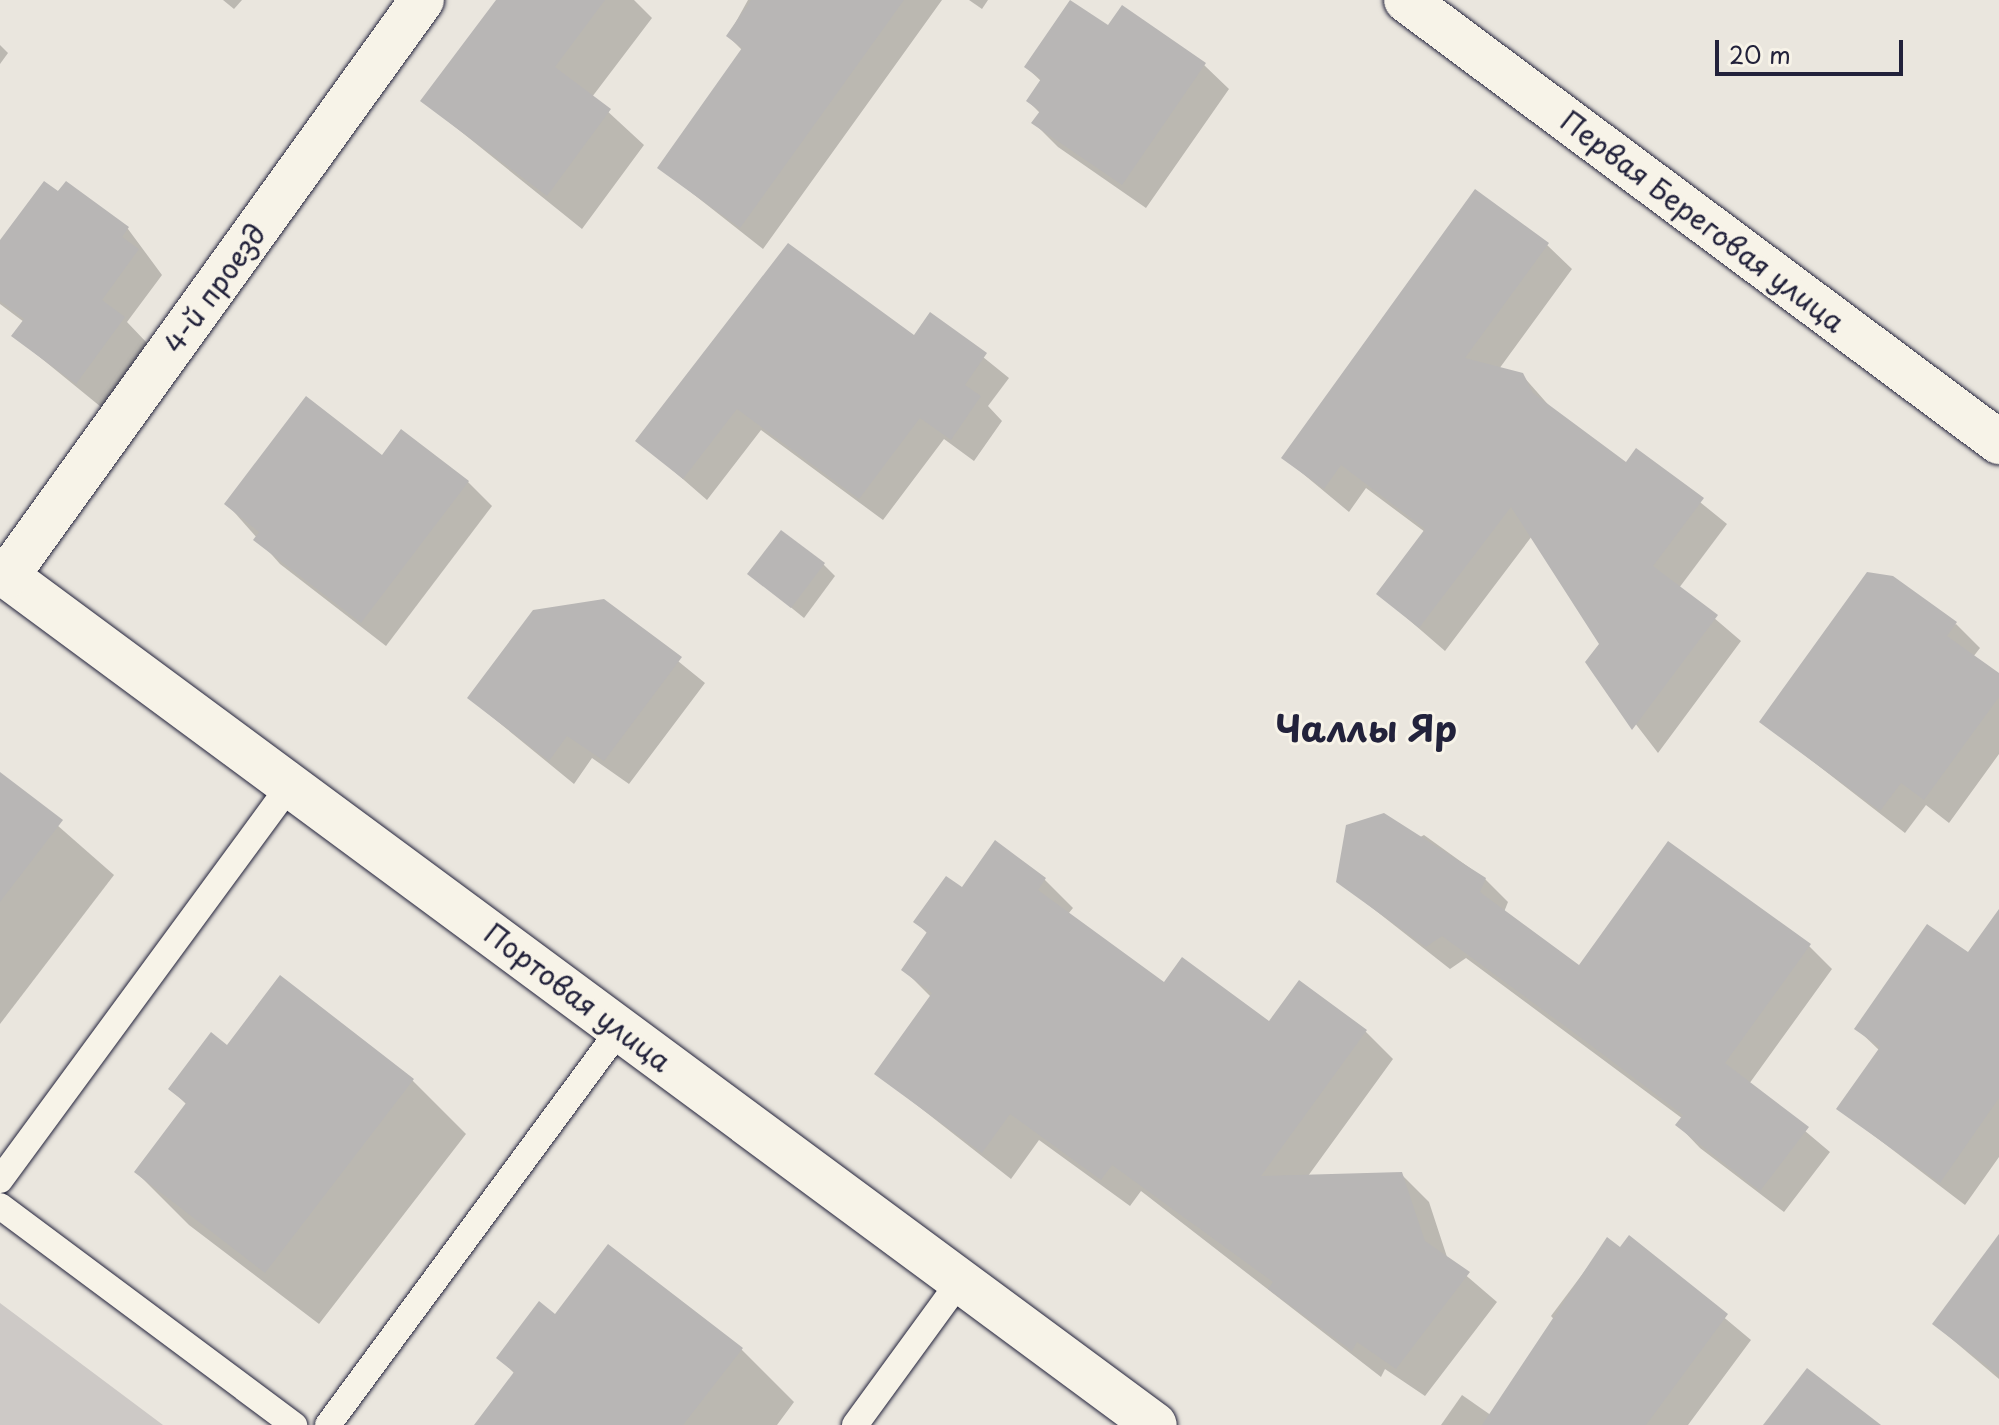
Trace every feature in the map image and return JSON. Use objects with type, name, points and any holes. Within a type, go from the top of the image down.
[{"type":"street","name":"4-й проезд","points":[[3,573],[422,0]]},
{"type":"street","name":"Первая Береговая улица","points":[[1406,0],[1999,442]]},
{"type":"street","name":"Портовая улица","points":[[3,573],[1155,1425]]},
{"type":"lane","points":[[0,1180],[291,784]]},
{"type":"lane","points":[[328,1425],[621,1028]]},
{"type":"lane","points":[[0,1206],[294,1425]]},
{"type":"lane","points":[[855,1425],[960,1281]]},
{"type":"shaded area","points":[[0,1303],[163,1425],[0,1425]]},
{"type":"building","points":[[496,0],[605,0],[555,67],[611,109],[547,196],[420,101]]},
{"type":"building","points":[[751,0],[904,0],[740,228],[657,168],[742,48],[726,36]]},
{"type":"building","points":[[1070,0],[1108,25],[1122,5],[1206,63],[1122,185],[1031,123],[1040,111],[1026,101],[1041,79],[1024,67]]},
{"type":"building","points":[[44,181],[58,191],[66,181],[129,227],[122,237],[139,249],[102,300],[125,317],[76,384],[11,336],[24,319],[0,301],[0,240]]},
{"type":"building","points":[[1475,189],[1549,243],[1465,358],[1523,373],[1533,393],[1626,462],[1636,448],[1704,498],[1653,566],[1718,615],[1632,730],[1585,662],[1599,644],[1511,507],[1419,628],[1376,594],[1425,529],[1341,465],[1324,489],[1281,458]]},
{"type":"building","points":[[788,243],[914,335],[930,312],[987,353],[965,385],[981,396],[951,440],[920,418],[859,499],[737,409],[683,479],[635,441]]},
{"type":"building","points":[[306,396],[382,455],[401,429],[469,481],[361,623],[253,540],[259,532],[224,504]]},
{"type":"building","points":[[781,530],[825,563],[791,608],[747,574]]},
{"type":"building","points":[[1867,572],[1893,576],[1957,622],[1947,636],[1999,673],[1999,697],[1924,800],[1901,783],[1880,811],[1759,722]]},
{"type":"building","points":[[604,599],[682,657],[604,761],[567,736],[549,761],[467,698],[533,610]]},
{"type":"building","points":[[0,772],[63,820],[0,902]]},
{"type":"building","points":[[1384,813],[1486,878],[1480,892],[1579,965],[1668,841],[1811,944],[1725,1063],[1809,1127],[1760,1191],[1675,1125],[1683,1115],[1442,936],[1426,947],[1336,882],[1346,825]]},
{"type":"building","points":[[995,840],[1046,878],[1038,890],[1164,982],[1182,957],[1269,1021],[1299,980],[1367,1030],[1261,1176],[1402,1172],[1425,1241],[1470,1272],[1396,1369],[1357,1342],[1352,1351],[1268,1289],[1273,1282],[1112,1165],[1101,1180],[1010,1114],[982,1153],[874,1074],[932,993],[901,970],[927,932],[913,922],[946,876],[962,887]]},
{"type":"building","points":[[1999,909],[1999,1098],[1940,1183],[1836,1109],[1880,1047],[1854,1029],[1927,924],[1968,952]]},
{"type":"building","points":[[280,975],[414,1079],[265,1273],[134,1172],[186,1103],[168,1089],[211,1032],[227,1045]]},
{"type":"building","points":[[1999,1234],[1999,1375],[1932,1324]]},
{"type":"building","points":[[1629,1235],[1728,1314],[1646,1425],[1482,1425],[1607,1237],[1620,1247]]},
{"type":"building","points":[[608,1244],[743,1348],[683,1425],[474,1425],[514,1372],[496,1358],[539,1301],[555,1314]]},
{"type":"building","points":[[1807,1368],[1881,1425],[1763,1425]]},
{"type":"district","name":"Чаллы Яр","points":[[1366,728]]}]
